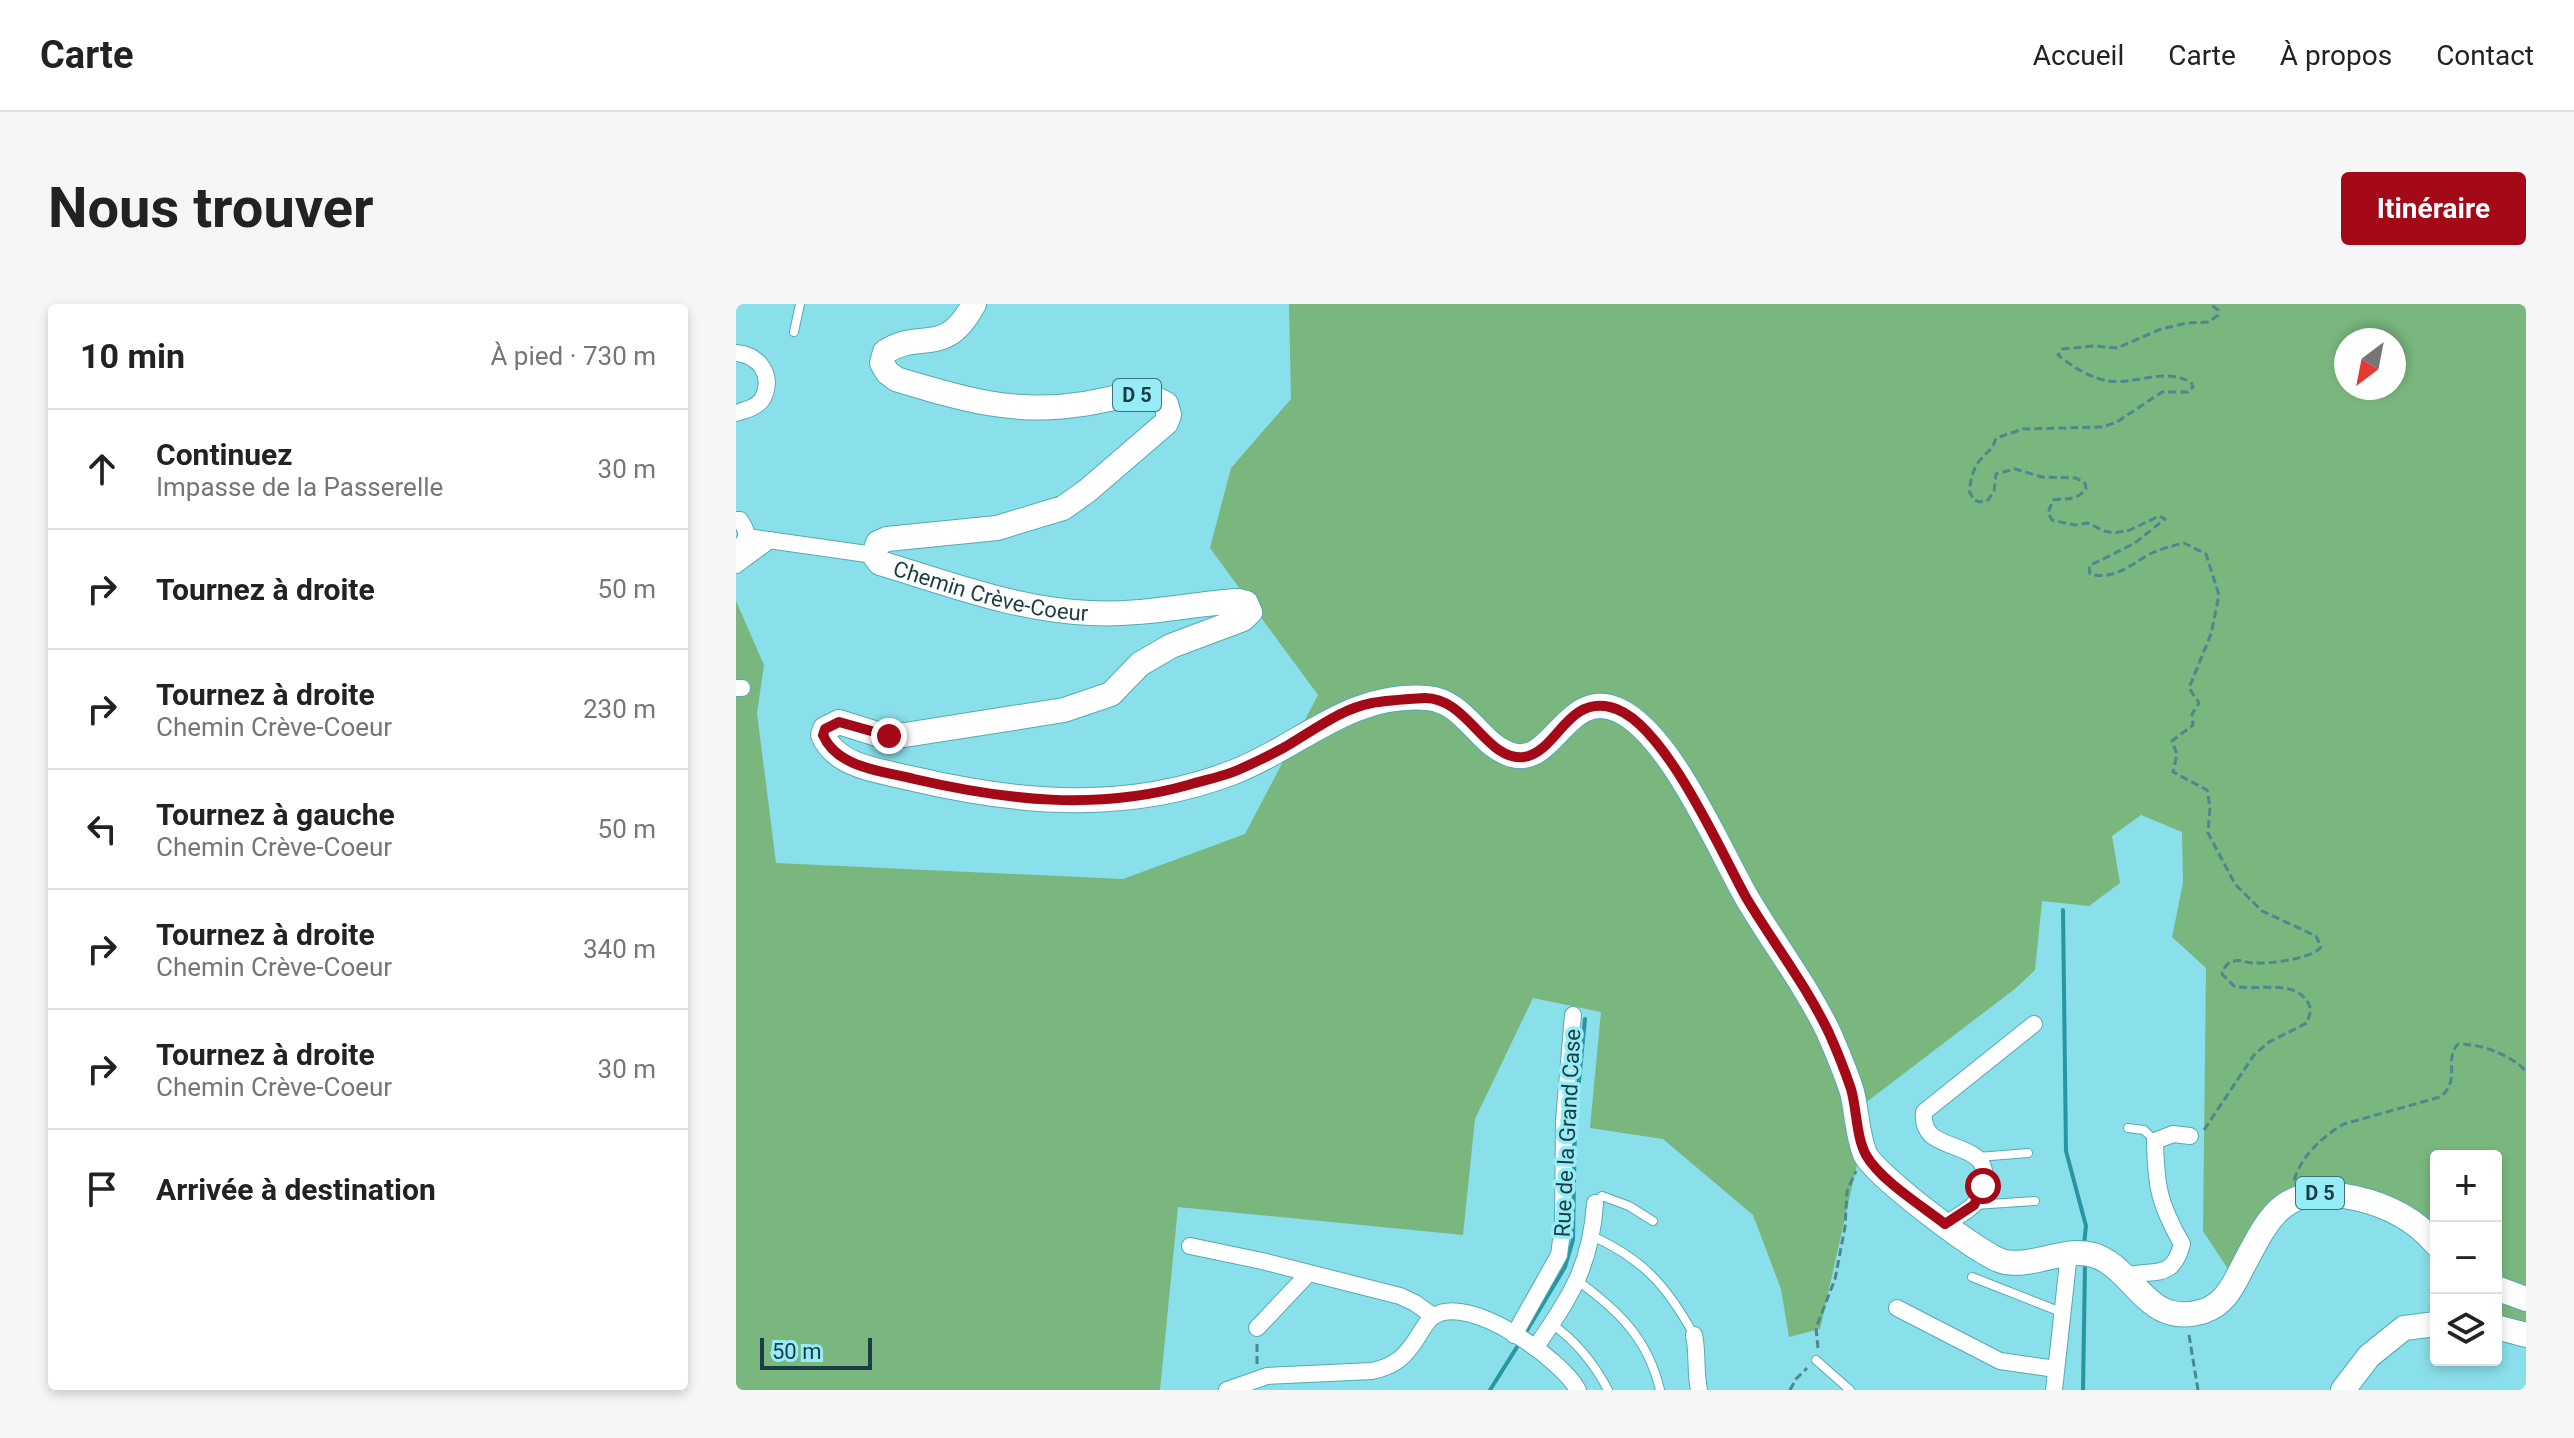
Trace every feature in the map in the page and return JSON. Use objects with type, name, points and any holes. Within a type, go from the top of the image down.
[{"type":"main road","name":"Chemin Crève-Coeur","points":[[974,304],[955,333],[893,347],[885,352],[882,363],[887,372],[896,379],[966,400],[1004,407],[1042,409],[1144,395],[1166,404],[1169,415],[1166,423],[1063,508],[997,528],[887,539],[878,543],[874,555],[880,563],[977,594],[1045,609],[1094,614],[1243,602],[1250,612],[1243,619],[1171,646],[1140,664],[1111,694],[1064,710],[905,735],[877,734],[839,722],[825,729],[823,735],[834,752],[848,761],[958,789],[1043,801],[1098,801],[1153,795],[1233,772],[1284,748],[1325,722],[1369,703],[1429,698],[1450,705],[1496,748],[1517,757],[1536,753],[1581,711],[1594,706],[1612,707],[1642,726],[1674,765],[1749,901],[1791,964],[1829,1033],[1851,1090],[1865,1154]]},
{"type":"main road","points":[[1865,1154],[1877,1168],[1945,1224],[1989,1256],[2005,1262],[2086,1253],[2107,1261],[2141,1297],[2161,1309],[2185,1313]]},
{"type":"main road","name":"D 5","points":[[2185,1313],[2206,1311],[2226,1298],[2272,1216],[2285,1204],[2307,1194],[2330,1193],[2370,1201],[2407,1217],[2430,1238]]},
{"type":"main road","points":[[2502,1290],[2526,1299]]},
{"type":"main road","points":[[2343,1390],[2369,1356],[2404,1328],[2430,1325]]},
{"type":"main road","points":[[2502,1329],[2526,1335]]},
{"type":"street","points":[[736,353],[748,354],[761,364],[767,376],[763,398],[752,409],[736,413]]},
{"type":"street","points":[[736,520],[740,520],[747,530],[742,543],[770,540],[874,555]]},
{"type":"street","points":[[736,565],[770,540]]},
{"type":"street","name":"Rue de la Grand Case","points":[[1514,1335],[1559,1255],[1563,1225],[1564,1121],[1573,1015]]},
{"type":"street","points":[[1945,1224],[1974,1205],[1983,1186],[1985,1169],[1977,1157],[1928,1132],[1923,1123],[1924,1112],[2034,1024]]},
{"type":"street","points":[[2123,1277],[2134,1273],[2157,1273],[2177,1261],[2182,1244],[2164,1213],[2156,1183],[2155,1141],[2173,1134],[2190,1136]]},
{"type":"street","points":[[1535,1348],[1578,1281],[1592,1236],[1595,1203]]},
{"type":"street","points":[[1190,1246],[1400,1296],[1433,1316]]},
{"type":"street","points":[[2054,1390],[2069,1253]]},
{"type":"street","points":[[1257,1328],[1308,1274]]},
{"type":"street","points":[[1897,1308],[2000,1361],[2056,1369]]},
{"type":"street","points":[[1227,1390],[1263,1381],[1388,1367],[1399,1362],[1433,1316],[1448,1311],[1469,1312],[1514,1335],[1556,1362],[1578,1390]]},
{"type":"street","points":[[1694,1335],[1699,1390]]},
{"type":"lane","points":[[794,332],[800,304]]},
{"type":"lane","points":[[2128,1128],[2144,1130],[2155,1141]]},
{"type":"lane","points":[[1977,1157],[2028,1153]]},
{"type":"lane","points":[[1595,1203],[1602,1196],[1629,1206],[1653,1221]]},
{"type":"lane","points":[[1974,1205],[2035,1201]]},
{"type":"lane","points":[[1592,1236],[1619,1248],[1646,1269],[1673,1298],[1694,1335]]},
{"type":"lane","points":[[1972,1277],[2061,1312]]},
{"type":"lane","points":[[1578,1281],[1612,1306],[1637,1336],[1656,1373],[1660,1390]]},
{"type":"lane","points":[[1552,1323],[1572,1338],[1597,1369],[1608,1390]]},
{"type":"lane","points":[[1816,1360],[1850,1390]]},
{"type":"path","points":[[2190,1136],[2202,1132],[2254,1055],[2269,1042],[2307,1023],[2311,1010],[2304,996],[2294,990],[2234,986],[2222,974],[2223,970],[2230,961],[2253,963],[2309,956],[2321,947],[2316,936],[2262,911],[2235,884],[2208,833],[2210,807],[2207,790],[2173,772],[2177,754],[2172,741],[2193,725],[2192,714],[2199,703],[2189,688],[2216,615],[2219,595],[2215,577],[2206,554],[2184,543],[2157,551],[2125,571],[2090,574],[2089,566],[2135,543],[2165,519],[2159,516],[2130,530],[2114,533],[2088,523],[2074,525],[2052,520],[2048,513],[2053,500],[2073,500],[2086,489],[2085,483],[2076,478],[2042,477],[2015,469],[1996,474],[1994,491],[1988,500],[1974,500],[1969,491],[1974,468],[1994,446],[1996,438],[2023,429],[2103,427],[2117,422],[2162,392],[2188,392],[2193,387],[2191,382],[2184,379],[2150,375],[2108,381],[2067,363],[2058,355],[2062,349],[2094,346],[2117,348],[2161,329],[2209,322],[2218,315],[2218,310],[2210,304]]},
{"type":"path","points":[[2293,1190],[2304,1157],[2335,1129],[2440,1097],[2449,1090],[2452,1084],[2452,1054],[2458,1044],[2490,1049],[2511,1059],[2526,1071]]},
{"type":"path","points":[[1790,1390],[1796,1379],[1816,1360],[1816,1328],[1835,1279],[1845,1227],[1847,1191],[1865,1154]]},
{"type":"path","points":[[2185,1313],[2198,1390]]},
{"type":"path","points":[[1257,1328],[1263,1381]]},
{"type":"green space","points":[[1289,304],[2526,304],[2526,1329],[2502,1320],[2502,1150],[2430,1150],[2430,1222],[2413,1207],[2375,1191],[2329,1180],[2301,1182],[2267,1206],[2236,1281],[2203,1231],[2206,968],[2172,937],[2183,883],[2182,832],[2141,815],[2112,836],[2120,883],[2089,906],[2042,901],[2035,970],[2016,988],[1843,1120],[1858,1160],[1820,1329],[1789,1337],[1781,1289],[1753,1215],[1663,1139],[1590,1128],[1601,1012],[1533,998],[1475,1119],[1463,1235],[1178,1207],[1160,1390],[736,1390],[736,601],[764,665],[757,713],[776,863],[1123,879],[1245,834],[1318,695],[1210,548],[1231,468],[1291,399]]},
{"type":"waterway","points":[[2063,910],[2066,1151],[2086,1226],[2084,1244]]},
{"type":"waterway","points":[[1526,1332],[1565,1267],[1573,1240],[1575,1122],[1585,1019]]},
{"type":"waterway","points":[[2083,1390],[2085,1264]]},
{"type":"waterway","points":[[1490,1390],[1517,1347]]},
{"type":"route","points":[[889,736],[839,722],[825,729],[823,735],[834,752],[848,761],[913,779],[1043,801],[1098,801],[1153,795],[1233,772],[1284,748],[1325,722],[1369,703],[1429,698],[1450,705],[1496,748],[1517,757],[1536,753],[1581,711],[1594,706],[1612,707],[1626,713],[1642,726],[1674,765],[1749,901],[1791,964],[1829,1033],[1851,1090],[1865,1154],[1877,1168],[1945,1224],[1974,1205],[1983,1186]]}]
